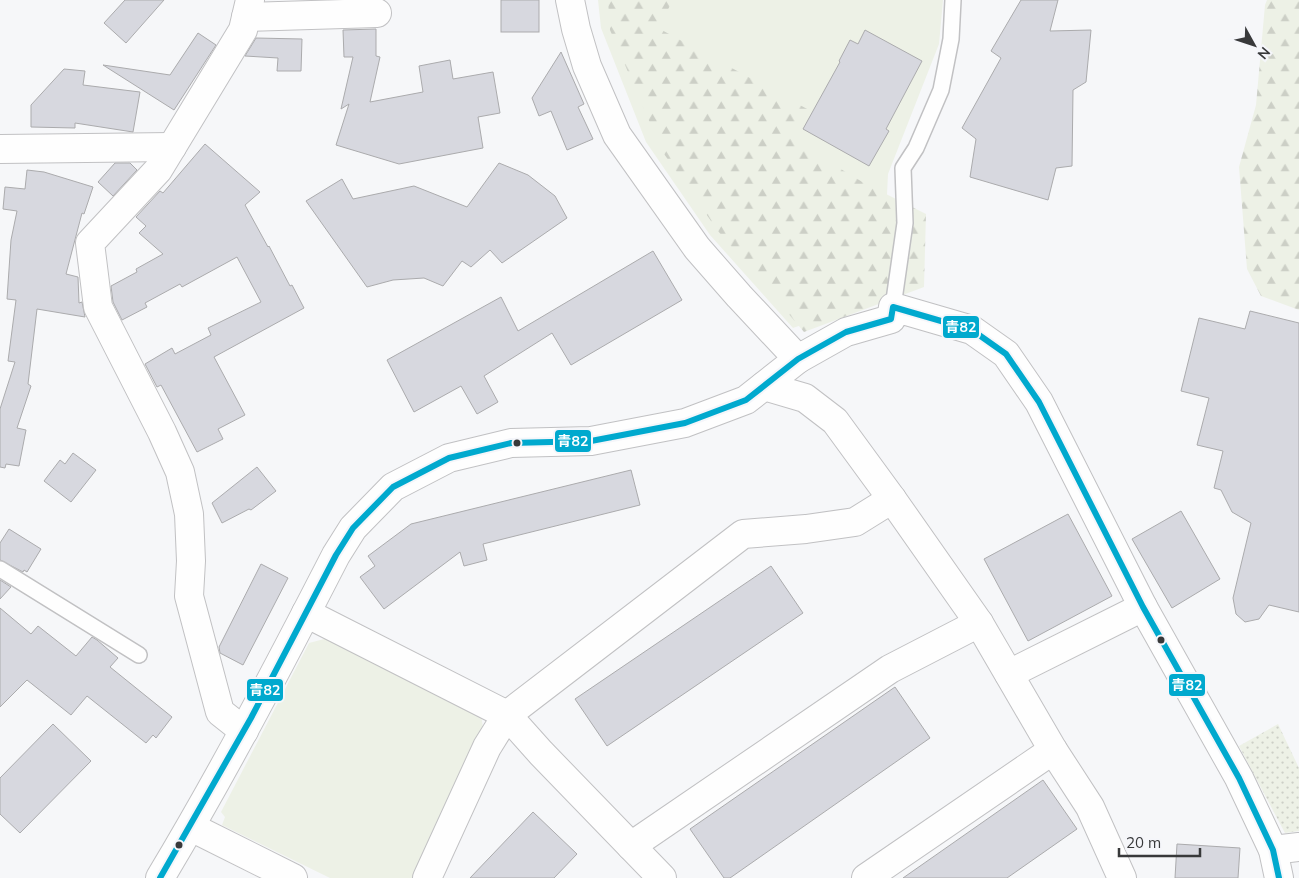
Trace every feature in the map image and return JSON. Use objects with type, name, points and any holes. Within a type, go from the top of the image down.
[{"type":"street","points":[[570,0],[587,66],[617,134],[697,248],[798,359]]},
{"type":"street","points":[[244,731],[220,712],[189,596],[191,561],[189,514],[180,472],[162,432],[102,317],[95,296],[90,243],[158,170],[242,30],[248,8],[378,13]]},
{"type":"street","points":[[0,149],[172,147]]},
{"type":"street","points":[[160,878],[191,828],[336,556],[353,528],[393,487],[449,458],[511,443],[592,441],[685,423],[746,400],[798,359],[846,332],[891,319],[893,308],[972,330],[1006,354],[1039,402],[1143,607],[1239,778],[1286,848],[1279,878]]},
{"type":"street","points":[[764,386],[805,398],[835,421],[892,499],[979,623],[1053,750],[1090,807],[1122,878]]},
{"type":"street","points":[[427,878],[487,748],[507,715],[743,534],[806,529],[855,522],[892,499]]},
{"type":"street","points":[[1009,674],[1143,607]]},
{"type":"street","points":[[306,613],[507,715],[540,753],[662,878]]},
{"type":"street","points":[[631,846],[890,669],[979,623]]},
{"type":"street","points":[[866,878],[1053,750]]},
{"type":"street","points":[[191,828],[293,878]]},
{"type":"lane","points":[[893,308],[905,223],[903,168],[916,148],[940,90],[951,39],[953,0]]},
{"type":"lane","points":[[0,569],[139,655]]},
{"type":"green space","points":[[598,0],[943,0],[939,44],[888,174],[882,296],[793,328],[710,235],[646,142],[601,28]]},
{"type":"green space","points":[[608,0],[673,0],[658,28],[809,110],[791,139],[864,183],[926,214],[924,287],[804,332],[718,231],[662,151],[610,30]]},
{"type":"green space","points":[[1267,0],[1299,0],[1299,310],[1261,296],[1247,269],[1239,167],[1256,105]]},
{"type":"green space","points":[[328,638],[481,714],[483,728],[412,878],[330,878],[222,825],[225,817],[221,812],[309,643]]},
{"type":"green space","points":[[1278,724],[1299,768],[1299,831],[1285,833],[1239,746]]},
{"type":"building","points":[[125,0],[164,0],[126,43],[104,23]]},
{"type":"building","points":[[501,0],[539,0],[539,32],[501,32]]},
{"type":"building","points":[[1021,0],[1058,0],[1050,31],[1091,30],[1086,82],[1073,90],[1072,166],[1056,168],[1048,200],[970,177],[976,139],[962,128],[1001,58],[991,51]]},
{"type":"building","points":[[376,29],[376,56],[380,57],[370,102],[423,92],[419,66],[450,60],[453,79],[493,72],[500,113],[478,117],[483,148],[399,164],[336,145],[349,104],[341,109],[353,57],[344,57],[343,30]]},
{"type":"building","points":[[865,30],[922,61],[886,129],[889,131],[869,166],[803,129],[850,40],[858,44]]},
{"type":"building","points":[[198,33],[216,45],[174,110],[103,65],[170,75]]},
{"type":"building","points":[[256,38],[302,39],[301,71],[277,71],[278,58],[245,56]]},
{"type":"building","points":[[561,52],[584,104],[578,107],[593,139],[567,150],[551,111],[539,116],[532,98]]},
{"type":"building","points":[[64,69],[85,71],[83,85],[140,92],[133,132],[75,123],[75,128],[31,127],[31,105]]},
{"type":"building","points":[[205,144],[260,192],[245,205],[304,308],[214,357],[245,415],[218,429],[223,439],[197,452],[161,385],[157,387],[145,364],[172,348],[175,354],[211,335],[208,328],[261,302],[237,257],[182,287],[180,284],[145,303],[147,307],[122,320],[113,302],[111,286],[137,272],[136,269],[163,254],[139,233],[146,226],[136,217],[160,191],[163,193]]},
{"type":"building","points":[[115,163],[130,163],[137,170],[113,196],[98,182]]},
{"type":"building","points":[[499,163],[528,175],[555,196],[567,218],[502,263],[490,250],[471,267],[462,261],[443,286],[424,278],[393,280],[367,287],[306,201],[342,179],[353,199],[414,186],[467,207]]},
{"type":"building","points":[[27,170],[44,172],[93,187],[84,214],[82,213],[66,274],[78,277],[79,303],[82,302],[85,317],[37,309],[28,384],[31,386],[17,428],[26,430],[19,466],[6,464],[5,468],[0,467],[0,409],[15,362],[8,361],[16,300],[7,299],[11,240],[17,211],[3,209],[5,187],[25,189]]},
{"type":"building","points":[[653,251],[682,300],[571,365],[552,333],[484,376],[498,402],[477,414],[461,386],[414,412],[387,360],[501,297],[518,331]]},
{"type":"building","points":[[1250,311],[1299,323],[1299,612],[1269,605],[1259,619],[1245,622],[1236,614],[1233,598],[1251,523],[1232,512],[1221,490],[1214,488],[1223,451],[1197,445],[1209,398],[1181,391],[1199,318],[1245,329]]},
{"type":"building","points":[[73,453],[96,470],[71,502],[44,481],[60,460],[65,464]]},
{"type":"building","points":[[257,467],[276,491],[251,510],[249,509],[222,523],[212,503]]},
{"type":"building","points":[[631,470],[640,505],[483,544],[487,560],[464,566],[460,552],[384,609],[360,577],[375,566],[368,556],[411,524]]},
{"type":"building","points":[[1181,511],[1220,579],[1172,608],[1132,539]]},
{"type":"building","points":[[1068,514],[1112,596],[1028,641],[984,559]]},
{"type":"building","points":[[9,529],[41,549],[27,572],[24,570],[23,572],[0,560],[0,543]]},
{"type":"building","points":[[261,564],[288,578],[243,665],[220,653],[219,647]]},
{"type":"building","points":[[771,566],[803,613],[607,746],[575,699]]},
{"type":"building","points":[[0,580],[11,587],[0,599]]},
{"type":"building","points":[[0,608],[31,634],[38,626],[76,656],[92,637],[97,640],[118,658],[110,667],[172,717],[156,738],[153,735],[146,743],[87,696],[71,715],[27,680],[0,707]]},
{"type":"building","points":[[895,687],[930,738],[730,878],[724,878],[690,829]]},
{"type":"building","points":[[53,724],[91,761],[20,833],[0,814],[0,778]]},
{"type":"building","points":[[1043,780],[1077,829],[1007,878],[903,878]]},
{"type":"building","points":[[533,812],[577,854],[554,878],[470,878]]},
{"type":"building","points":[[1177,844],[1240,848],[1238,878],[1175,878]]},
{"type":"transit line","name":"青82","points":[[160,878],[251,718],[336,555],[353,528],[393,487],[449,458],[511,443],[591,441],[685,423],[746,400],[798,359],[846,332],[891,319],[893,307],[972,330],[1006,354],[1039,402],[1143,607],[1239,778],[1273,850],[1279,878]]}]
